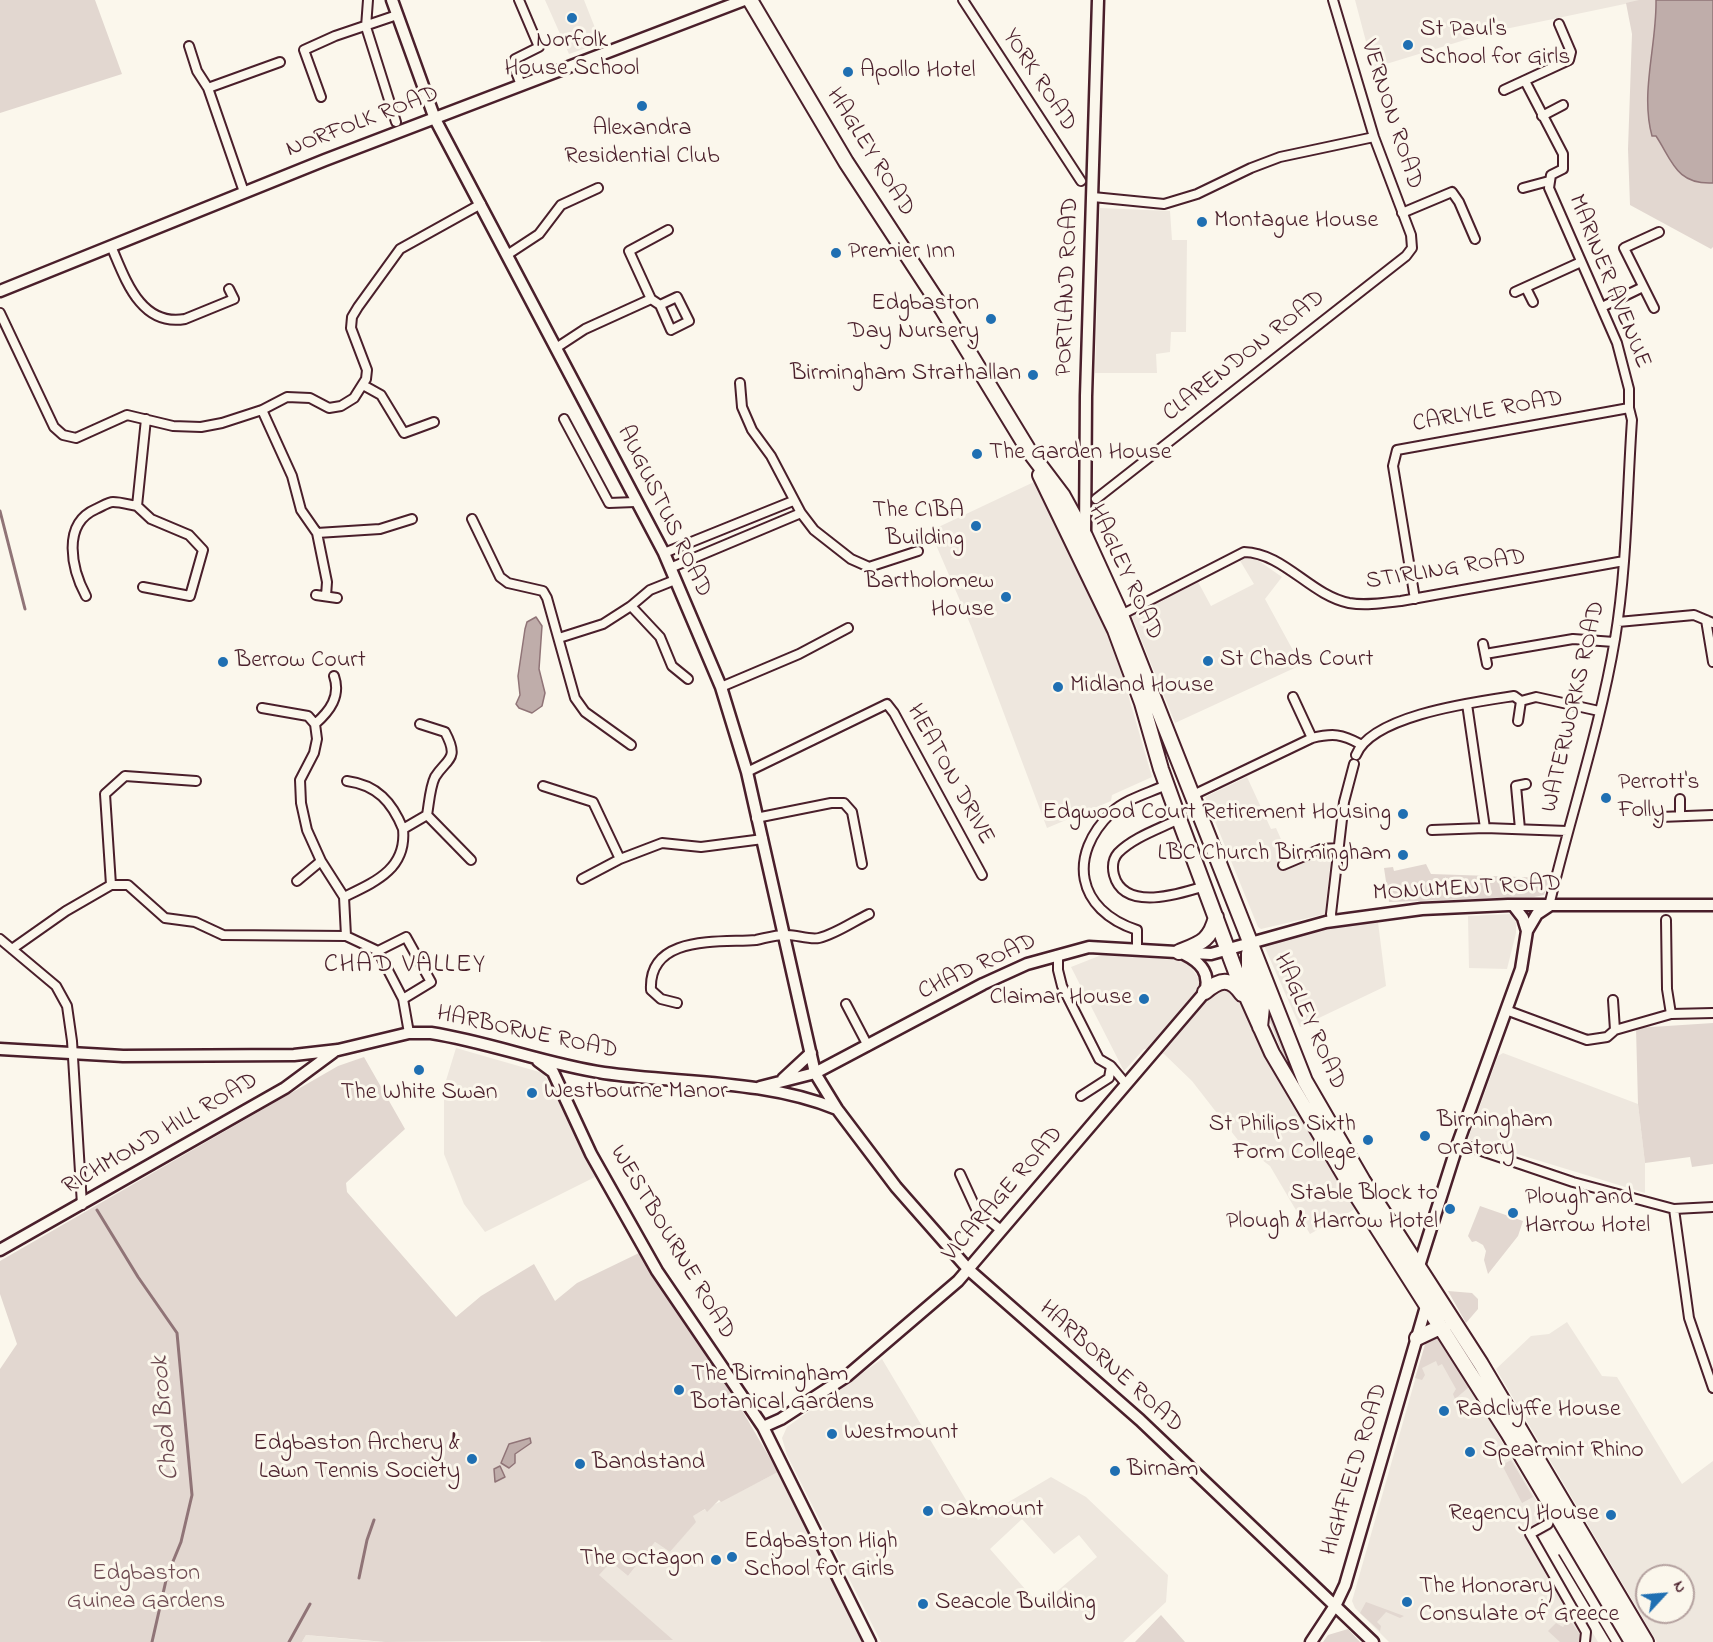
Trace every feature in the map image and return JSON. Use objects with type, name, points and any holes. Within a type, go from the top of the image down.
[{"type":"highway","name":"HAGLEY ROAD","points":[[750,0],[810,103],[943,310],[1029,451],[1062,496],[1085,536],[1122,615],[1305,1081],[1415,1272],[1427,1303],[1632,1642]]},
{"type":"highway","name":"HAGLEY ROAD","points":[[1029,451],[1091,576],[1133,675],[1166,785],[1228,951],[1260,1028],[1292,1090],[1415,1272],[1481,1364],[1646,1642]]},
{"type":"highway","points":[[1179,819],[1187,816],[1192,798]]},
{"type":"highway","points":[[1179,952],[1201,943],[1212,932],[1216,917]]},
{"type":"highway","points":[[1249,942],[1249,970],[1262,1007],[1260,1028]]},
{"type":"highway","points":[[1205,992],[1220,981],[1235,983],[1249,1003]]},
{"type":"highway","points":[[1292,1090],[1305,1081]]},
{"type":"highway","points":[[1417,1338],[1436,1329],[1443,1329]]},
{"type":"main road","name":"AUGUSTUS ROAD","points":[[392,0],[435,119],[635,502],[664,553],[721,687],[747,772],[813,1063]]},
{"type":"main road","name":"NORFOLK ROAD","points":[[0,291],[244,192],[744,0]]},
{"type":"main road","name":"PORTLAND ROAD","points":[[1091,576],[1085,536],[1086,396],[1098,0]]},
{"type":"main road","name":"MONUMENT ROAD","points":[[1228,951],[1249,942],[1332,921],[1422,909],[1513,905],[1713,905]]},
{"type":"main road","points":[[1513,905],[1523,918],[1527,931]]},
{"type":"main road","points":[[1415,1272],[1458,1143],[1521,969],[1527,931],[1537,914],[1549,906]]},
{"type":"main road","name":"CHAD ROAD","points":[[813,1063],[827,1067],[983,984],[1027,964],[1058,955],[1089,947],[1211,954],[1228,951]]},
{"type":"main road","points":[[1179,952],[1195,959],[1203,967],[1208,982],[1205,992]]},
{"type":"main road","name":"VICARAGE ROAD","points":[[763,1427],[781,1419],[847,1376],[917,1318],[969,1270],[1205,992]]},
{"type":"main road","name":"HARBORNE ROAD","points":[[0,1049],[171,1057],[294,1055],[338,1050],[408,1033],[455,1037],[535,1059],[557,1068],[760,1087],[806,1096],[837,1109]]},
{"type":"main road","name":"RICHMOND HILL ROAD","points":[[0,1250],[285,1088],[338,1050]]},
{"type":"main road","points":[[779,1083],[813,1063]]},
{"type":"main road","name":"HARBORNE ROAD","points":[[760,1087],[779,1083],[813,1063],[837,1109],[896,1187],[969,1270],[1140,1420],[1229,1507],[1336,1604],[1373,1642]]},
{"type":"main road","name":"WESTBOURNE ROAD","points":[[557,1068],[591,1154],[657,1271],[763,1427],[870,1642]]},
{"type":"main road","name":"HIGHFIELD ROAD","points":[[1311,1642],[1336,1604],[1345,1585],[1427,1303]]},
{"type":"street","points":[[368,0],[366,27],[396,122]]},
{"type":"street","points":[[519,0],[539,47],[515,59],[513,64],[521,85]]},
{"type":"street","name":"YORK ROAD","points":[[963,0],[1081,181]]},
{"type":"street","name":"VERNON ROAD","points":[[1333,0],[1374,137],[1412,241]]},
{"type":"street","points":[[321,97],[304,50],[335,36],[397,15]]},
{"type":"street","points":[[1504,90],[1569,60],[1571,52],[1559,24]]},
{"type":"street","points":[[189,46],[197,71],[208,88],[244,192]]},
{"type":"street","points":[[208,88],[280,62]]},
{"type":"street","name":"MARINER AVENUE","points":[[1525,81],[1563,154],[1565,164],[1563,169],[1551,175],[1549,188],[1602,307],[1623,363],[1629,389],[1629,408]]},
{"type":"street","points":[[1542,116],[1563,105]]},
{"type":"street","points":[[1093,197],[1164,204],[1197,194],[1280,157],[1374,137]]},
{"type":"street","points":[[1523,188],[1549,181]]},
{"type":"street","points":[[507,255],[539,234],[561,205],[598,188]]},
{"type":"street","points":[[1402,213],[1452,192],[1459,202],[1475,239]]},
{"type":"street","points":[[0,313],[54,427],[63,435],[75,438],[127,415],[173,426],[201,427],[222,423],[262,410],[280,400],[297,397],[309,398],[329,408],[340,406],[354,398],[363,385],[368,370],[351,328],[352,317],[358,307],[400,249],[481,204]]},
{"type":"street","points":[[660,305],[651,299],[629,251],[668,230]]},
{"type":"street","points":[[1653,308],[1624,248],[1659,232]]},
{"type":"street","name":"CLARENDON ROAD","points":[[1096,499],[1406,256],[1412,248],[1412,241]]},
{"type":"street","points":[[111,246],[126,281],[142,306],[152,314],[176,321],[184,319],[234,299],[229,289]]},
{"type":"street","points":[[1515,292],[1581,262]]},
{"type":"street","points":[[1602,307],[1644,287]]},
{"type":"street","points":[[1526,288],[1533,302]]},
{"type":"street","points":[[556,348],[585,329],[651,299]]},
{"type":"street","points":[[740,383],[742,407],[752,430],[771,456],[793,501],[814,530],[862,565],[869,567],[918,551]]},
{"type":"street","points":[[363,385],[381,395],[404,434],[434,422]]},
{"type":"street","name":"WATERWORKS ROAD","points":[[1549,906],[1599,711],[1618,622],[1632,420],[1629,408]]},
{"type":"street","name":"CARLYLE ROAD","points":[[1415,599],[1393,466],[1397,450],[1629,408]]},
{"type":"street","points":[[262,410],[292,476],[301,510],[317,533],[327,582],[326,596]]},
{"type":"street","points":[[137,506],[146,419]]},
{"type":"street","points":[[564,420],[609,503],[635,502]]},
{"type":"street","points":[[664,553],[793,501]]},
{"type":"street","points":[[86,596],[78,580],[73,559],[74,530],[90,511],[112,502],[137,506],[151,519],[189,535],[203,550],[190,596],[143,587]]},
{"type":"street","points":[[670,568],[801,513]]},
{"type":"street","points":[[317,533],[380,529],[412,519]]},
{"type":"street","points":[[472,519],[500,577],[508,583],[543,591],[559,638],[574,698],[585,712],[631,745]]},
{"type":"street","name":"STIRLING ROAD","points":[[1122,615],[1244,552],[1255,552],[1330,597],[1350,603],[1415,599],[1624,561]]},
{"type":"street","points":[[559,638],[603,624],[631,606],[650,590],[675,580]]},
{"type":"street","points":[[316,595],[337,598]]},
{"type":"street","points":[[631,606],[660,637],[672,666],[688,679]]},
{"type":"street","points":[[1618,622],[1694,615],[1710,622],[1713,662]]},
{"type":"street","points":[[721,687],[799,654],[848,628]]},
{"type":"street","points":[[1485,654],[1573,639],[1614,642]]},
{"type":"street","points":[[1483,644],[1487,664]]},
{"type":"street","points":[[315,724],[327,714],[333,702],[338,688],[334,676]]},
{"type":"street","points":[[1356,755],[1360,744],[1398,721],[1467,704],[1514,696],[1521,701]]},
{"type":"street","points":[[1293,697],[1312,738]]},
{"type":"street","points":[[1521,701],[1536,697],[1599,711]]},
{"type":"street","points":[[1518,721],[1521,701]]},
{"type":"street","name":"HEATON DRIVE","points":[[747,772],[886,704],[894,713],[982,875]]},
{"type":"street","points":[[1467,704],[1485,828]]},
{"type":"street","points":[[262,708],[308,716],[315,724],[317,738],[314,753],[300,780],[301,803],[307,830],[321,861],[344,897],[346,936]]},
{"type":"street","points":[[403,829],[427,815],[434,779],[448,765],[452,755],[451,743],[446,732],[420,724]]},
{"type":"street","points":[[1192,798],[1312,738],[1342,734],[1360,744]]},
{"type":"street","points":[[1332,921],[1345,795],[1354,764]]},
{"type":"street","points":[[111,885],[105,794],[125,776],[196,781]]},
{"type":"street","points":[[344,897],[392,871],[400,858],[405,842],[397,815],[379,792],[364,783],[347,781]]},
{"type":"street","points":[[1520,829],[1516,786],[1526,783]]},
{"type":"street","points":[[1137,949],[1137,930],[1100,910],[1088,893],[1083,878],[1084,861],[1088,845],[1114,811],[1166,785]]},
{"type":"street","points":[[543,786],[592,802],[620,859]]},
{"type":"street","points":[[1680,799],[1680,815]]},
{"type":"street","points":[[756,818],[831,803],[844,803],[852,812],[862,864]]},
{"type":"street","points":[[427,815],[471,860]]},
{"type":"street","points":[[1660,817],[1713,815]]},
{"type":"street","points":[[1179,819],[1132,843],[1116,855],[1112,866],[1115,879],[1122,889],[1136,895],[1154,898],[1205,886]]},
{"type":"street","points":[[1432,830],[1485,828],[1567,831]]},
{"type":"street","points":[[582,879],[620,859],[662,843],[701,848],[763,839]]},
{"type":"street","points":[[1283,865],[1321,849],[1339,848]]},
{"type":"street","points":[[297,881],[321,861]]},
{"type":"street","points":[[12,950],[66,911],[111,885],[128,885],[165,918],[195,922],[223,936],[346,936],[378,951],[403,999],[408,1033]]},
{"type":"street","points":[[677,1003],[661,999],[651,990],[650,977],[666,955],[691,944],[756,940],[785,935],[818,938],[869,914]]},
{"type":"street","points":[[1666,920],[1667,989],[1671,1014]]},
{"type":"street","points":[[378,951],[406,937],[431,982],[403,999]]},
{"type":"street","points":[[0,939],[56,986],[67,1006],[82,1205]]},
{"type":"street","points":[[1058,955],[1062,986],[1099,1059],[1111,1066],[1126,1084]]},
{"type":"street","points":[[1613,1000],[1615,1030]]},
{"type":"street","points":[[846,1004],[868,1046]]},
{"type":"street","points":[[1506,1010],[1587,1040],[1607,1037],[1615,1030],[1671,1014],[1713,1013]]},
{"type":"street","points":[[1081,1096],[1109,1078],[1111,1066]]},
{"type":"street","points":[[1458,1143],[1574,1182],[1674,1209],[1713,1207]]},
{"type":"street","points":[[960,1174],[977,1211],[1001,1230]]},
{"type":"street","points":[[1674,1209],[1689,1318],[1713,1388]]},
{"type":"street","points":[[1548,1524],[1553,1510]]},
{"type":"street","points":[[1563,1527],[1548,1524],[1530,1534],[1586,1632],[1586,1641]]},
{"type":"shaded area","name":"Norfolk House School","points":[[545,0],[584,0],[601,43],[569,54]]},
{"type":"shaded area","name":"St Paul's School for Girls","points":[[1355,0],[1639,1],[1491,32],[1373,68]]},
{"type":"shaded area","points":[[1656,0],[1713,0],[1713,183],[1701,183],[1683,175],[1671,162],[1656,136],[1652,136],[1648,86]]},
{"type":"shaded area","points":[[1100,208],[1170,211],[1172,240],[1187,240],[1186,332],[1171,332],[1170,352],[1156,354],[1157,373],[1095,373]]},
{"type":"shaded area","points":[[1036,481],[1109,629],[1152,777],[1112,795],[1111,801],[1047,828],[971,626],[930,531]]},
{"type":"shaded area","points":[[1246,556],[1259,561],[1282,577],[1265,599],[1301,665],[1175,723],[1131,614],[1197,580],[1211,606],[1254,584],[1239,559]]},
{"type":"shaded area","points":[[536,617],[542,626],[539,669],[545,693],[542,706],[532,713],[519,708],[516,704],[520,695],[518,676],[525,629],[527,622]]},
{"type":"shaded area","points":[[1247,777],[1271,829],[1276,828],[1292,864],[1332,848],[1325,914],[1261,929],[1258,927],[1205,797]]},
{"type":"shaded area","points":[[1510,914],[1516,922],[1516,933],[1507,969],[1469,968],[1468,916]]},
{"type":"shaded area","points":[[1378,922],[1386,986],[1300,1027],[1262,941],[1330,927]]},
{"type":"shaded area","points":[[1104,954],[1187,961],[1207,991],[1230,985],[1293,1107],[1355,1209],[1310,1234],[1270,1166],[1241,1144],[1192,1081],[1164,1054],[1144,1049],[1124,1071],[1071,967]]},
{"type":"shaded area","points":[[456,1048],[543,1073],[557,1095],[595,1177],[485,1232],[464,1204],[444,1154],[444,1087]]},
{"type":"shaded area","points":[[1503,1053],[1638,1104],[1645,1163],[1645,1193],[1468,1139],[1498,1056]]},
{"type":"shaded area","points":[[1567,1322],[1602,1376],[1617,1377],[1682,1484],[1713,1461],[1713,1642],[1657,1642],[1646,1624],[1695,1624],[1695,1564],[1635,1564],[1635,1605],[1496,1369],[1531,1336],[1549,1334]]},
{"type":"shaded area","points":[[1439,1334],[1553,1529],[1538,1538],[1598,1642],[1389,1642],[1355,1608],[1352,1601],[1427,1338]]},
{"type":"shaded area","points":[[882,1359],[978,1520],[1051,1477],[1086,1497],[1168,1575],[1166,1602],[1123,1642],[881,1642],[787,1455],[782,1438],[787,1427]],"holes":[[[1022,1519],[1054,1554],[1079,1535],[1097,1557],[1040,1606],[990,1549]]]},
{"type":"shaded area","points":[[530,1438],[531,1443],[515,1454],[515,1463],[509,1468],[501,1463],[509,1444]]},
{"type":"shaded area","points":[[500,1466],[505,1477],[495,1482],[494,1469]]},
{"type":"shaded area","name":"Edgbaston High School for Girls","points":[[778,1472],[863,1642],[540,1642],[557,1616],[611,1562],[628,1576],[655,1542],[670,1552],[695,1522],[692,1516]]},
{"type":"shaded area","points":[[306,1635],[347,1639],[385,1642],[302,1642]]},
{"type":"green space","points":[[0,0],[95,0],[122,74],[0,113]]},
{"type":"green space","points":[[1639,0],[1713,0],[1713,247],[1711,249],[1630,205],[1628,149],[1632,34],[1626,3]]},
{"type":"green space","points":[[1426,864],[1431,874],[1550,878],[1544,895],[1534,897],[1389,902],[1384,868],[1393,867],[1394,871]]},
{"type":"green space","points":[[1263,993],[1298,1077],[1295,1079],[1292,1077],[1259,994]]},
{"type":"green space","points":[[1713,1023],[1713,1164],[1692,1167],[1690,1157],[1645,1163],[1638,1104],[1636,1028]]},
{"type":"green space","name":"Edgbaston Guinea Gardens","points":[[364,1057],[405,1129],[346,1183],[347,1192],[456,1317],[481,1296],[534,1264],[555,1301],[577,1283],[639,1253],[736,1400],[778,1472],[721,1502],[719,1500],[707,1512],[705,1509],[693,1516],[696,1522],[670,1552],[655,1542],[628,1576],[611,1562],[599,1575],[673,1640],[385,1642],[306,1635],[302,1642],[0,1642],[0,1369],[17,1344],[0,1294],[0,1261],[338,1066]]},
{"type":"green space","points":[[1480,1206],[1523,1221],[1518,1236],[1488,1274],[1484,1260],[1486,1251],[1483,1245],[1476,1241],[1472,1242],[1468,1236]]},
{"type":"green space","points":[[1448,1291],[1472,1293],[1478,1299],[1478,1309],[1466,1323]]},
{"type":"green space","points":[[1439,1334],[1469,1387],[1455,1399],[1453,1394],[1456,1389],[1442,1364],[1438,1366],[1436,1361],[1422,1368],[1425,1375],[1422,1380],[1415,1378],[1427,1338]]},
{"type":"green space","points":[[1511,1460],[1533,1497],[1522,1503],[1502,1465]]},
{"type":"green space","points":[[1366,1602],[1404,1616],[1400,1618],[1386,1612],[1377,1622],[1381,1626],[1380,1631],[1360,1613]]},
{"type":"green space","points":[[1161,1615],[1185,1642],[1135,1642]]},
{"type":"green space","points":[[1569,1619],[1583,1639],[1581,1642],[1560,1642],[1548,1631],[1556,1623],[1563,1627]]},
{"type":"green space","points":[[1348,1629],[1360,1642],[1323,1642],[1328,1635]]},
{"type":"waterway","points":[[0,511],[25,609]]},
{"type":"waterway","name":"Chad Brook","points":[[97,1210],[138,1277],[177,1333],[192,1495],[181,1542],[167,1576],[152,1642]]},
{"type":"waterway","points":[[359,1578],[374,1520]]},
{"type":"waterway","points":[[289,1642],[310,1604]]},
{"type":"tram line","points":[[1559,1555],[1611,1642]]},
{"type":"place","name":"Norfolk House School","points":[[572,18]]},
{"type":"place","name":"St Paul's School for Girls","points":[[1408,45]]},
{"type":"place","name":"Apollo Hotel","points":[[848,72]]},
{"type":"place","name":"Alexandra Residential Club","points":[[642,106]]},
{"type":"place","name":"Montague House","points":[[1202,222]]},
{"type":"place","name":"Premier Inn","points":[[836,253]]},
{"type":"place","name":"Edgbaston Day Nursery","points":[[991,319]]},
{"type":"place","name":"Birmingham Strathallan","points":[[1033,375]]},
{"type":"place","name":"The Garden House","points":[[977,454]]},
{"type":"place","name":"The CIBA Building","points":[[976,526]]},
{"type":"place","name":"Bartholomew House","points":[[1006,597]]},
{"type":"place","name":"St Chads Court","points":[[1208,661]]},
{"type":"place","name":"Berrow Court","points":[[223,662]]},
{"type":"place","name":"Midland House","points":[[1058,687]]},
{"type":"place","name":"Perrott's Folly","points":[[1606,798]]},
{"type":"place","name":"Edgwood Court Retirement Housing","points":[[1403,814]]},
{"type":"place","name":"LBC Church Birmingham","points":[[1403,855]]},
{"type":"place","name":"Claimar House","points":[[1144,999]]},
{"type":"place","name":"The White Swan","points":[[419,1070]]},
{"type":"place","name":"Westbourne Manor","points":[[532,1093]]},
{"type":"place","name":"Birmingham Oratory","points":[[1425,1136]]},
{"type":"place","name":"St Philips Sixth Form College","points":[[1368,1140]]},
{"type":"place","name":"Stable Block to Plough & Harrow Hotel","points":[[1450,1209]]},
{"type":"place","name":"Plough and Harrow Hotel","points":[[1513,1213]]},
{"type":"place","name":"The Birmingham Botanical Gardens","points":[[679,1390]]},
{"type":"place","name":"Radclyffe House","points":[[1444,1411]]},
{"type":"place","name":"Westmount","points":[[832,1434]]},
{"type":"place","name":"Spearmint Rhino","points":[[1470,1452]]},
{"type":"place","name":"Edgbaston Archery & Lawn Tennis Society","points":[[472,1459]]},
{"type":"place","name":"Bandstand","points":[[580,1464]]},
{"type":"place","name":"Birnam","points":[[1115,1471]]},
{"type":"place","name":"Oakmount","points":[[928,1511]]},
{"type":"place","name":"Regency House","points":[[1611,1515]]},
{"type":"place","name":"Edgbaston High School for Girls","points":[[732,1557]]},
{"type":"place","name":"The Octagon","points":[[716,1560]]},
{"type":"place","name":"The Honorary Consulate of Greece","points":[[1407,1602]]},
{"type":"place","name":"Seacole Building","points":[[923,1604]]},
{"type":"district","name":"CHAD VALLEY","points":[[405,967]]}]
